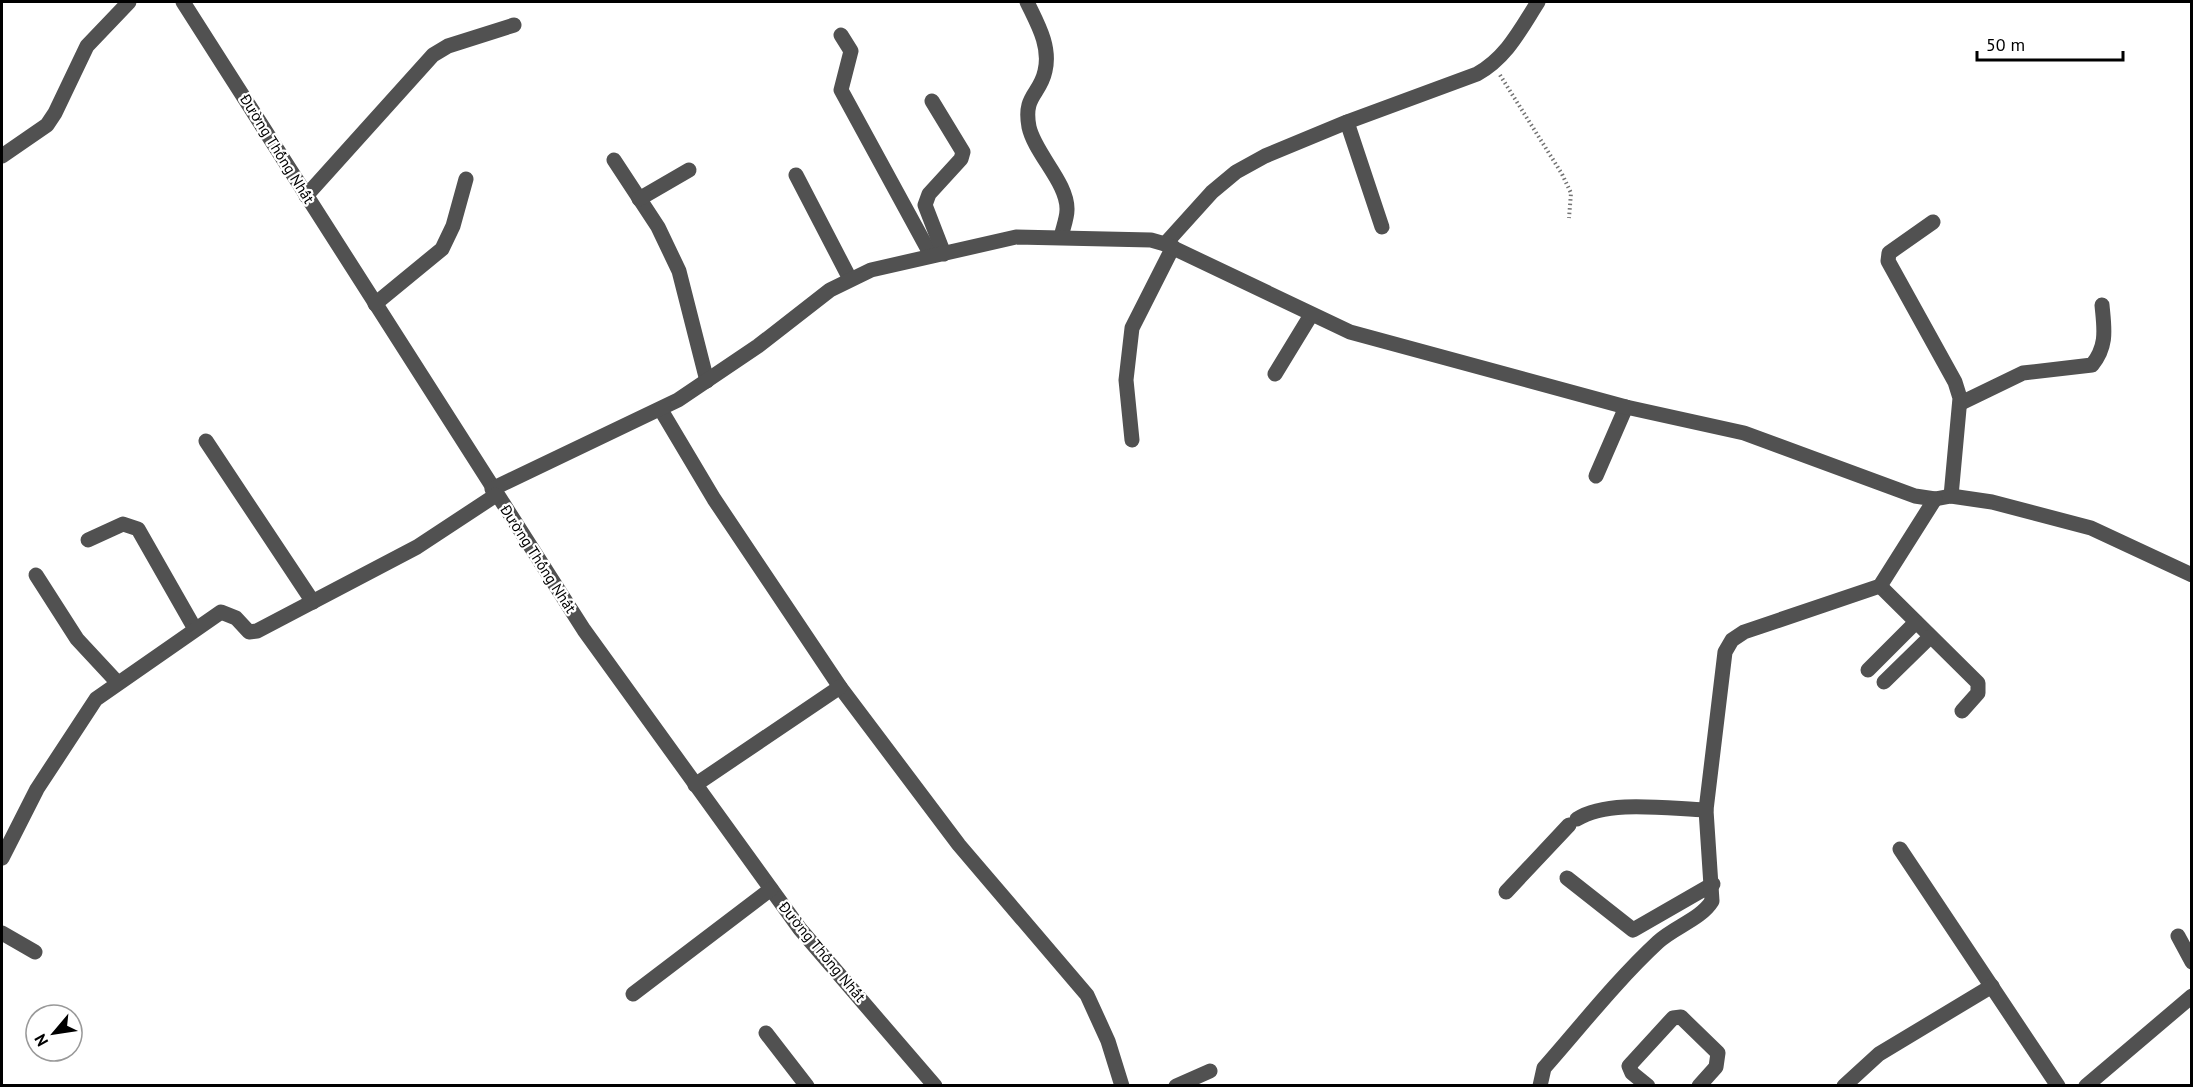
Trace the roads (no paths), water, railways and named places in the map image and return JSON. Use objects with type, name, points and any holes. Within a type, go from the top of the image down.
[{"type":"street","points":[[2,156],[47,124],[87,46],[129,2]]},
{"type":"street","name":"Đường Thống Nhất","points":[[183,2],[584,630],[800,929],[935,1086]]},
{"type":"street","points":[[1027,2],[1044,40],[1046,63],[1045,73],[1031,96],[1027,109],[1029,127],[1035,145],[1065,197],[1067,209],[1061,237]]},
{"type":"street","points":[[1132,440],[1126,381],[1132,328],[1169,246],[1212,192],[1236,172],[1265,156],[1347,122],[1477,74],[1494,64],[1507,50],[1538,2]]},
{"type":"street","points":[[306,196],[433,55],[448,46],[514,25]]},
{"type":"street","points":[[841,35],[851,51],[849,65],[842,78],[841,90],[937,254]]},
{"type":"street","points":[[932,101],[963,152],[961,159],[929,194],[925,205],[937,254]]},
{"type":"street","points":[[1347,122],[1382,227]]},
{"type":"street","points":[[614,160],[658,227],[679,271],[707,381]]},
{"type":"street","points":[[639,199],[689,170]]},
{"type":"street","points":[[796,175],[850,279]]},
{"type":"street","points":[[375,304],[442,249],[453,226],[466,179]]},
{"type":"street","points":[[1934,222],[1889,253],[1888,261],[1955,382],[1961,403],[1951,496]]},
{"type":"street","points":[[2,858],[37,789],[82,717],[96,699],[195,629],[226,612],[236,618],[246,630],[253,632],[417,547],[494,492],[661,410],[707,381],[830,290],[850,279],[871,270],[1016,237],[1151,240],[1169,246],[1350,332],[1626,407],[1744,433],[1915,496],[1935,499],[1951,496],[1992,502],[2091,528],[2192,575]]},
{"type":"street","points":[[1961,403],[2023,373],[2092,364],[2101,354],[2105,341],[2102,305]]},
{"type":"street","points":[[1275,374],[1311,315]]},
{"type":"street","points":[[1596,476],[1626,407]]},
{"type":"street","points":[[661,410],[714,499],[840,687],[959,845],[1087,996],[1108,1041],[1122,1086]]},
{"type":"street","points":[[206,441],[313,602]]},
{"type":"street","points":[[1540,1086],[1544,1068],[1644,957],[1675,928],[1708,908],[1712,901],[1713,884],[1706,810],[1725,652],[1732,640],[1744,632],[1880,586],[1935,499]]},
{"type":"street","points":[[88,540],[123,524],[138,529],[195,629]]},
{"type":"street","points":[[36,575],[77,639],[117,682]]},
{"type":"street","points":[[1880,586],[1978,683],[1978,693],[1962,711]]},
{"type":"street","points":[[1868,670],[1916,622]]},
{"type":"street","points":[[1884,682],[1930,637]]},
{"type":"street","points":[[695,785],[840,687]]},
{"type":"street","points":[[1506,892],[1573,822],[1598,810],[1619,808],[1706,810]]},
{"type":"street","points":[[1900,849],[2058,1086]]},
{"type":"street","points":[[1567,878],[1634,930],[1713,884]]},
{"type":"street","points":[[633,994],[771,889]]},
{"type":"street","points":[[2,933],[36,952]]},
{"type":"street","points":[[2178,936],[2192,962]]},
{"type":"street","points":[[1844,1086],[1879,1054],[1992,986]]},
{"type":"street","points":[[2086,1086],[2192,996]]},
{"type":"street","points":[[1648,1086],[1632,1073],[1629,1066],[1673,1018],[1681,1017],[1718,1053],[1716,1067],[1699,1086]]},
{"type":"street","points":[[766,1033],[807,1086]]},
{"type":"street","points":[[1176,1086],[1210,1071]]}]
